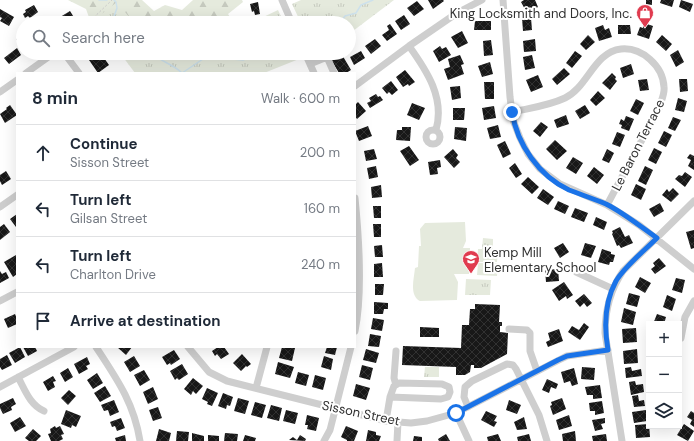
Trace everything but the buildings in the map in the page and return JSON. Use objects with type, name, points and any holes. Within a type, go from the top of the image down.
[{"type":"street","points":[[282,0],[289,16]]},
{"type":"street","points":[[356,85],[457,13],[482,0]]},
{"type":"street","points":[[503,0],[513,120],[528,154],[540,169],[560,184],[607,205],[639,225],[694,269]]},
{"type":"street","points":[[409,46],[424,67],[434,87],[438,113],[436,130]]},
{"type":"street","name":"Le Baron Terrace","points":[[512,112],[547,105],[566,97],[574,92],[584,82],[598,62],[612,52],[621,49],[639,52],[653,62],[658,67],[664,87],[659,108],[607,205]]},
{"type":"street","points":[[27,72],[44,60]]},
{"type":"street","points":[[69,60],[78,72]]},
{"type":"street","points":[[308,60],[314,72]]},
{"type":"street","points":[[310,64],[320,60]]},
{"type":"street","points":[[328,60],[334,72]]},
{"type":"street","points":[[0,92],[16,81]]},
{"type":"street","points":[[0,207],[16,196]]},
{"type":"street","points":[[622,441],[605,333],[605,317],[608,302],[616,281],[623,272],[694,201]]},
{"type":"street","points":[[356,215],[359,266],[359,302],[356,324]]},
{"type":"street","points":[[576,272],[613,289]]},
{"type":"street","points":[[0,301],[16,293]]},
{"type":"street","points":[[682,338],[686,317],[694,301]]},
{"type":"street","points":[[509,329],[527,330],[530,333],[530,351],[537,371]]},
{"type":"street","points":[[0,387],[72,348]]},
{"type":"street","points":[[97,348],[130,403],[135,415],[140,441]]},
{"type":"street","name":"Sisson Street","points":[[189,348],[209,372],[227,381],[386,421],[411,423],[427,421],[456,413],[567,356],[608,350]]},
{"type":"street","points":[[256,388],[267,348]]},
{"type":"street","points":[[324,441],[330,430],[351,348]]},
{"type":"street","points":[[396,352],[394,378],[396,385]]},
{"type":"street","points":[[468,407],[464,397],[465,387],[472,381],[506,364],[513,365],[539,415],[547,441]]},
{"type":"street","points":[[18,377],[32,403],[44,412]]},
{"type":"street","points":[[386,421],[390,397],[394,386],[399,383],[410,382],[442,384],[449,387],[450,392],[448,397],[441,398],[390,397]]},
{"type":"street","points":[[456,413],[469,441]]},
{"type":"street","points":[[397,441],[398,422]]},
{"type":"path","points":[[95,16],[112,0]]},
{"type":"green space","points":[[68,0],[142,0],[154,11],[165,5],[182,10],[193,0],[242,0],[243,2],[228,14],[229,16],[88,16],[86,9]]},
{"type":"green space","points":[[301,0],[394,0],[356,29],[356,16],[298,16],[292,4]]},
{"type":"green space","points":[[117,2],[128,16],[99,16]]},
{"type":"green space","points":[[278,10],[281,16],[266,16]]},
{"type":"green space","points":[[125,60],[296,60],[266,72],[134,72]]},
{"type":"green space","points":[[465,222],[466,241],[463,248],[470,248],[469,274],[454,274],[458,282],[457,300],[420,301],[414,295],[413,286],[415,268],[418,267],[419,246],[421,246],[420,229],[425,223]]},
{"type":"green space","points":[[483,238],[493,239],[493,249],[482,249]]},
{"type":"green space","points":[[478,249],[498,249],[497,262],[477,262]]},
{"type":"green space","points":[[478,263],[498,263],[497,276],[477,275]]},
{"type":"green space","points":[[466,279],[491,280],[490,295],[465,295]]},
{"type":"green space","points":[[425,367],[439,367],[439,377],[424,377]]},
{"type":"waterway","points":[[99,0],[107,0]]},
{"type":"waterway","points":[[114,0],[117,8],[114,16]]},
{"type":"waterway","points":[[345,16],[356,13],[361,5],[373,0]]},
{"type":"waterway","points":[[161,60],[175,67],[181,72]]},
{"type":"waterway","points":[[184,72],[202,60]]},
{"type":"place","name":"King Locksmith and Doors, Inc.","points":[[645,28]]},
{"type":"place","name":"Kemp Mill Elementary School","points":[[471,274]]},
{"type":"route","points":[[456,413],[567,356],[608,350],[605,333],[605,317],[608,302],[616,281],[657,238],[607,205],[569,189],[540,169],[528,154],[520,138],[513,120],[512,112]]}]
